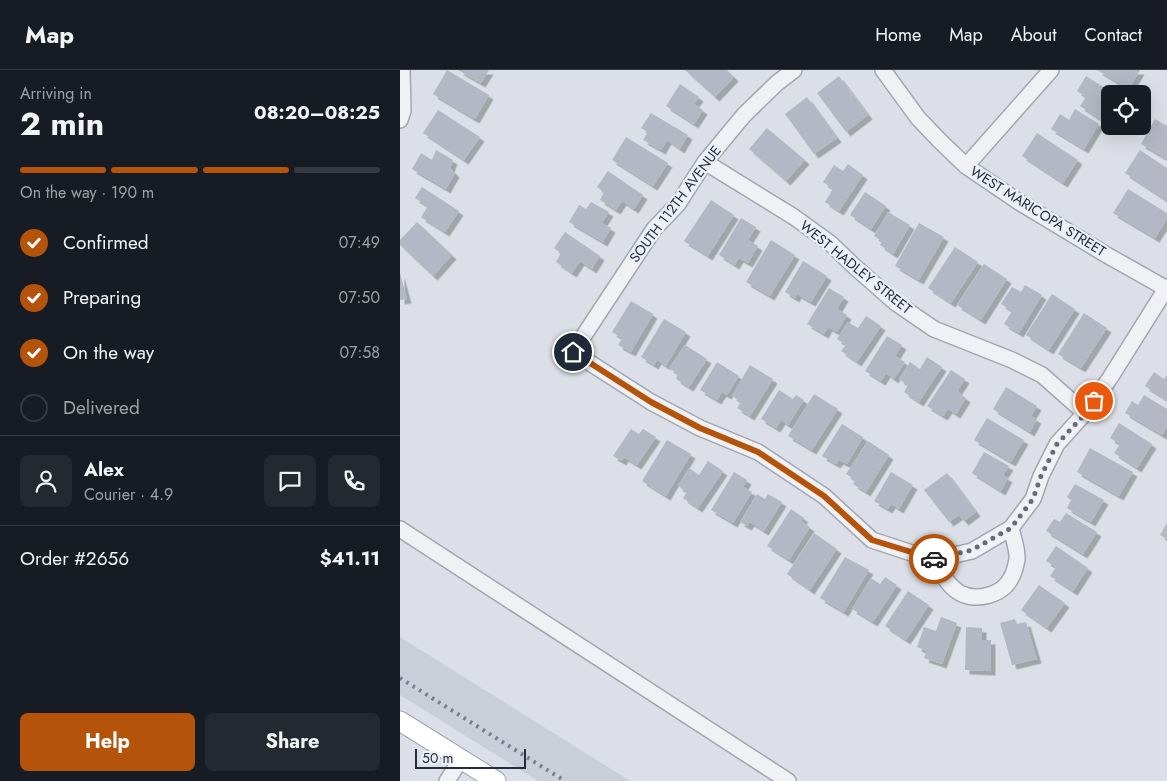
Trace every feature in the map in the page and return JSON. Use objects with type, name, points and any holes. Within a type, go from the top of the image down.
[{"type":"main road","points":[[400,721],[496,781]]},
{"type":"street","points":[[400,120],[403,111],[402,70]]},
{"type":"street","name":"SOUTH 112TH AVENUE","points":[[794,70],[776,83],[744,115],[705,162],[678,204],[654,230],[573,352],[651,402],[700,428],[758,452],[824,496],[872,540],[933,560]]},
{"type":"street","name":"WEST MARICOPA STREET","points":[[884,70],[918,118],[966,166],[1019,202],[1105,254],[1167,288]]},
{"type":"street","points":[[966,166],[1051,70]]},
{"type":"street","name":"WEST HADLEY STREET","points":[[705,162],[809,227],[830,243],[896,303],[934,329],[1012,360],[1042,375],[1086,413]]},
{"type":"street","points":[[1011,528],[1018,558],[1011,579],[1002,589],[991,594],[977,598],[960,593],[950,584],[933,560],[972,550],[1011,528],[1033,499],[1041,476],[1057,444],[1086,413],[1167,288]]},
{"type":"street","points":[[400,529],[788,781]]},
{"type":"street","points":[[447,781],[461,759]]},
{"type":"shaded area","points":[[400,637],[630,781],[538,781],[400,695]]},
{"type":"building","points":[[447,70],[489,95],[475,119],[433,94]]},
{"type":"building","points":[[458,70],[489,70],[481,83]]},
{"type":"building","points":[[685,70],[727,70],[734,77],[715,97]]},
{"type":"building","points":[[1097,70],[1140,70],[1131,85],[1122,85]]},
{"type":"building","points":[[839,76],[868,115],[846,132],[817,93]]},
{"type":"building","points":[[1086,76],[1101,86],[1101,120],[1080,106],[1086,97],[1077,91]]},
{"type":"building","points":[[680,84],[699,97],[694,104],[703,110],[694,124],[666,106]]},
{"type":"building","points":[[807,97],[837,138],[814,154],[785,114]]},
{"type":"building","points":[[1075,109],[1099,124],[1084,149],[1051,129],[1060,114],[1069,120]]},
{"type":"building","points":[[438,110],[480,137],[464,160],[423,133]]},
{"type":"building","points":[[651,113],[688,135],[680,149],[667,140],[661,150],[643,140],[648,132],[641,128]]},
{"type":"building","points":[[1155,119],[1167,126],[1167,159],[1141,144],[1146,135],[1151,135],[1151,126]]},
{"type":"building","points":[[767,128],[805,160],[786,181],[749,149]]},
{"type":"building","points":[[1037,133],[1078,160],[1063,183],[1022,156]]},
{"type":"building","points":[[626,137],[668,163],[653,186],[612,160]]},
{"type":"building","points":[[436,150],[453,160],[450,168],[455,173],[446,189],[412,169],[421,153],[432,160]]},
{"type":"building","points":[[1140,150],[1167,168],[1166,200],[1125,173]]},
{"type":"building","points":[[848,164],[863,175],[839,211],[825,202],[833,189],[823,182],[834,165],[843,171]]},
{"type":"building","points":[[608,171],[643,195],[634,209],[622,201],[616,210],[600,200],[604,192],[597,187]]},
{"type":"building","points":[[422,187],[459,211],[445,232],[421,217],[428,206],[415,198]]},
{"type":"building","points":[[1128,189],[1167,213],[1167,219],[1155,238],[1113,213]]},
{"type":"building","points":[[865,192],[886,206],[871,229],[850,215]]},
{"type":"building","points":[[711,200],[734,215],[708,256],[684,241]]},
{"type":"building","points":[[591,202],[609,212],[602,223],[611,228],[603,242],[569,222],[579,205],[586,209]]},
{"type":"building","points":[[888,212],[910,225],[893,254],[880,245],[882,241],[874,236]]},
{"type":"building","points":[[741,218],[756,227],[748,240],[758,246],[748,263],[739,258],[735,265],[719,255]]},
{"type":"building","points":[[417,222],[452,255],[433,276],[400,245],[400,240]]},
{"type":"building","points":[[919,223],[944,237],[919,280],[895,266]]},
{"type":"building","points":[[565,232],[600,256],[592,269],[580,261],[572,273],[556,262],[561,253],[554,248]]},
{"type":"building","points":[[771,240],[795,255],[770,296],[746,282]]},
{"type":"building","points":[[955,247],[978,262],[951,303],[928,288]]},
{"type":"building","points":[[803,261],[827,276],[811,302],[797,294],[795,298],[785,292]]},
{"type":"building","points":[[984,264],[1007,279],[981,320],[957,305]]},
{"type":"building","points":[[400,273],[407,299],[400,300]]},
{"type":"building","points":[[1025,285],[1042,295],[1019,333],[1004,324],[1012,311],[1001,304],[1012,287],[1021,292]]},
{"type":"building","points":[[829,288],[844,297],[837,309],[847,315],[837,332],[828,327],[824,334],[807,324]]},
{"type":"building","points":[[1052,294],[1075,309],[1049,350],[1026,335]]},
{"type":"building","points":[[631,301],[653,314],[631,352],[618,345],[622,338],[612,332]]},
{"type":"building","points":[[1084,313],[1107,328],[1081,368],[1058,354]]},
{"type":"building","points":[[866,316],[881,326],[857,362],[841,351],[846,345],[837,339],[848,322],[858,328]]},
{"type":"building","points":[[664,319],[686,332],[666,366],[657,360],[654,365],[641,357]]},
{"type":"building","points":[[887,336],[902,345],[895,356],[905,362],[894,379],[886,373],[881,381],[865,371]]},
{"type":"building","points":[[685,345],[707,359],[689,387],[676,379],[678,374],[669,368]]},
{"type":"building","points":[[927,357],[942,367],[919,402],[904,392],[908,385],[899,379],[910,362],[920,369]]},
{"type":"building","points":[[717,362],[739,376],[727,395],[722,392],[717,400],[700,390]]},
{"type":"building","points":[[750,365],[773,379],[750,416],[737,408],[741,402],[732,396]]},
{"type":"building","points":[[951,370],[965,379],[957,391],[966,398],[956,414],[948,409],[943,416],[927,406]]},
{"type":"building","points":[[1154,372],[1164,379],[1167,375],[1167,400],[1145,386]]},
{"type":"building","points":[[1006,387],[1037,406],[1031,416],[1037,419],[1030,432],[993,409]]},
{"type":"building","points":[[779,390],[793,399],[796,395],[804,400],[788,425],[781,420],[776,428],[761,419]]},
{"type":"building","points":[[814,394],[838,409],[812,450],[788,436]]},
{"type":"building","points":[[1144,395],[1167,409],[1167,426],[1162,435],[1125,413],[1132,401],[1138,405]]},
{"type":"building","points":[[987,418],[1024,440],[1011,462],[974,440]]},
{"type":"building","points":[[1119,423],[1152,444],[1137,468],[1114,453],[1120,444],[1110,438]]},
{"type":"building","points":[[842,424],[863,437],[847,464],[839,460],[836,464],[822,456]]},
{"type":"building","points":[[631,429],[639,434],[643,429],[656,437],[637,465],[624,457],[622,461],[613,456]]},
{"type":"building","points":[[667,440],[691,454],[666,496],[642,481]]},
{"type":"building","points":[[868,441],[889,455],[866,492],[853,484],[856,480],[846,474]]},
{"type":"building","points":[[1090,448],[1133,472],[1119,496],[1077,472]]},
{"type":"building","points":[[984,452],[1009,466],[1003,475],[1008,478],[1001,491],[972,473]]},
{"type":"building","points":[[708,461],[723,471],[698,508],[683,498],[687,492],[678,486],[689,468],[699,475]]},
{"type":"building","points":[[734,472],[747,480],[743,487],[752,492],[733,523],[711,510]]},
{"type":"building","points":[[891,472],[913,485],[899,509],[891,504],[888,509],[874,501]]},
{"type":"building","points":[[947,473],[976,512],[964,521],[959,515],[949,522],[924,490]]},
{"type":"building","points":[[1075,484],[1104,500],[1091,522],[1067,508],[1071,500],[1067,497]]},
{"type":"building","points":[[757,494],[765,499],[768,494],[782,502],[764,531],[750,522],[747,526],[740,522]]},
{"type":"building","points":[[791,509],[804,518],[801,521],[810,527],[789,560],[767,546]]},
{"type":"building","points":[[1066,513],[1097,532],[1083,554],[1046,531],[1054,519],[1060,522]]},
{"type":"building","points":[[1167,523],[1167,539],[1160,535]]},
{"type":"building","points":[[814,533],[837,549],[810,590],[787,574]]},
{"type":"building","points":[[1056,546],[1088,568],[1073,591],[1050,576],[1056,567],[1046,561]]},
{"type":"building","points":[[845,557],[869,570],[844,612],[820,598]]},
{"type":"building","points":[[885,577],[897,585],[873,622],[852,609],[871,578],[880,584]]},
{"type":"building","points":[[1039,585],[1065,603],[1047,628],[1021,610]]},
{"type":"building","points":[[908,591],[929,605],[906,640],[885,626]]},
{"type":"building","points":[[941,617],[957,623],[942,664],[924,658],[927,651],[917,647],[924,627],[936,631]]},
{"type":"building","points":[[1015,619],[1017,624],[1026,622],[1037,659],[1012,665],[1000,623]]},
{"type":"building","points":[[966,627],[982,628],[982,640],[991,640],[991,671],[965,670]]},
{"type":"railway","points":[[400,678],[565,781]]},
{"type":"way so far","points":[[934,559],[972,550],[1011,528],[1033,499],[1041,476],[1057,444],[1086,413],[1094,401]]},
{"type":"route","points":[[573,352],[651,402],[700,428],[758,452],[824,496],[872,540],[934,559]]}]
